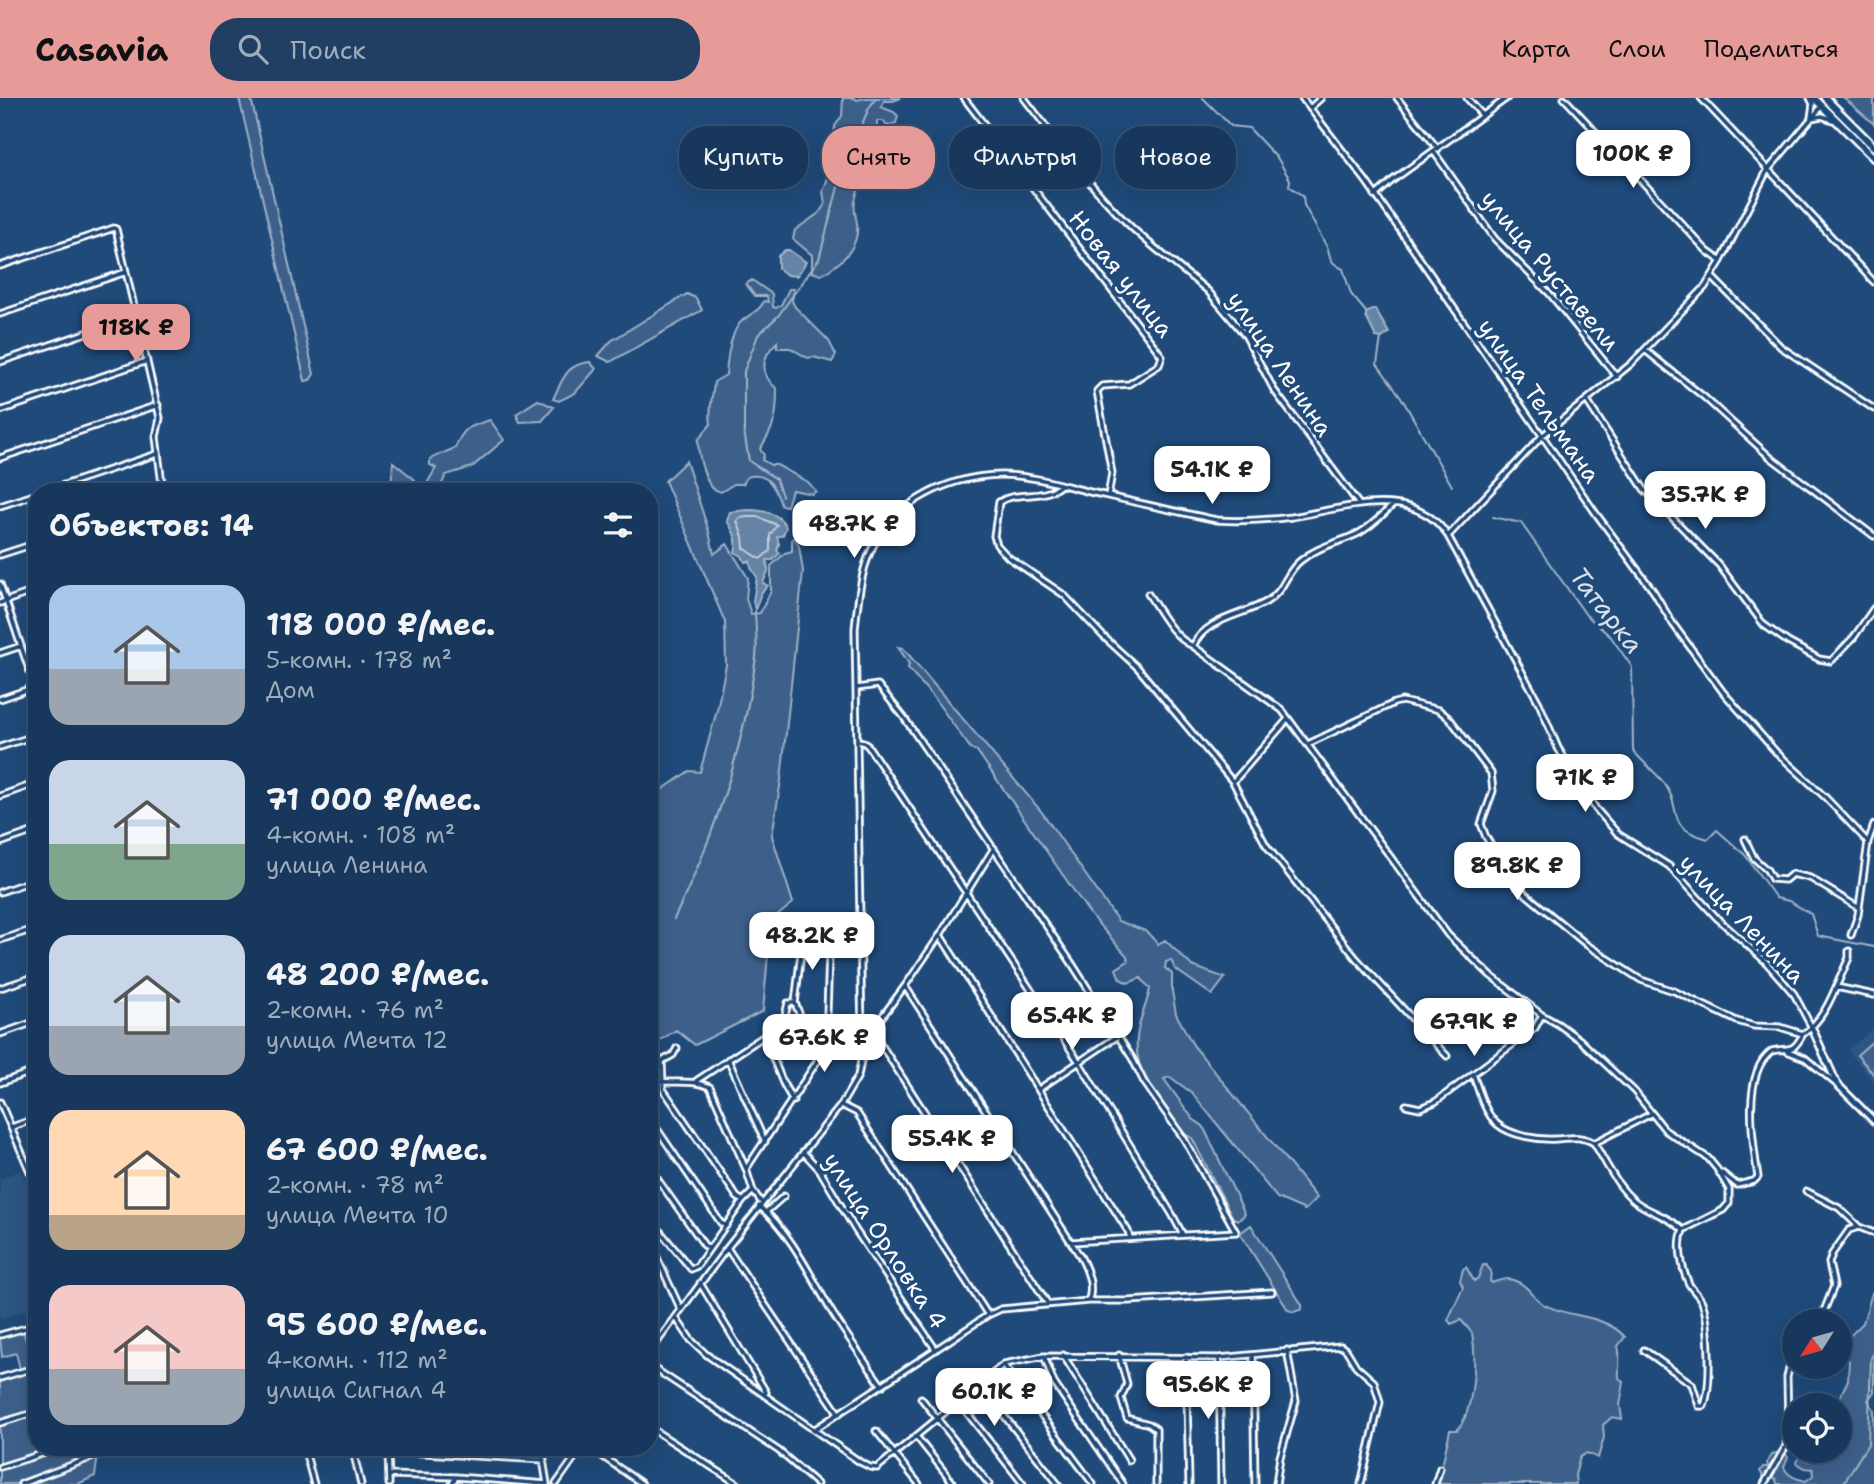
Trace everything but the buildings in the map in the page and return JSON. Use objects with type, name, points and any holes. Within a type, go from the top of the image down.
[{"type":"highway","points":[[1812,98],[1874,158]]},
{"type":"highway","points":[[1825,98],[1874,147]]},
{"type":"street","name":"Новая улица","points":[[964,98],[1162,356],[1159,365],[1129,384],[1102,386],[1097,391],[1112,473],[1108,496]]},
{"type":"street","name":"улица Ленина","points":[[1024,98],[1064,153],[1125,221],[1220,304],[1245,335],[1274,390],[1358,503]]},
{"type":"street","name":"улица Тельмана","points":[[1301,98],[1376,195],[1723,692],[1776,752],[1868,842]]},
{"type":"street","points":[[1310,108],[1321,98]]},
{"type":"street","name":"улица Руставели","points":[[1397,98],[1495,239],[1549,293],[1617,377]]},
{"type":"street","points":[[1467,98],[1483,116]]},
{"type":"street","points":[[1376,195],[1507,98]]},
{"type":"street","points":[[1564,98],[1707,251],[1721,261]]},
{"type":"street","points":[[1701,98],[1874,282]]},
{"type":"street","points":[[1812,98],[1811,118],[1822,116],[1840,124]]},
{"type":"street","points":[[658,1341],[760,1204],[841,1105],[858,1076],[862,1056],[862,1029],[855,629],[858,592],[866,563],[881,533],[895,517],[931,491],[972,478],[1004,475],[1228,521],[1276,519],[1374,502],[1434,518],[1448,536],[1542,436],[1617,377],[1645,350],[1712,276],[1767,171],[1822,106]]},
{"type":"street","points":[[0,266],[114,228],[158,405],[160,418],[156,437],[162,483]]},
{"type":"street","points":[[0,314],[126,272]]},
{"type":"street","points":[[1712,276],[1781,347],[1874,409]]},
{"type":"street","points":[[0,362],[136,316]]},
{"type":"street","name":"улица Руставели","points":[[1645,350],[1704,397],[1770,457],[1874,536]]},
{"type":"street","points":[[0,411],[148,361]]},
{"type":"street","points":[[1587,401],[1644,489],[1719,565],[1764,625],[1778,636],[1819,659],[1830,661],[1835,659],[1854,637],[1874,608]]},
{"type":"street","points":[[0,458],[158,405]]},
{"type":"street","points":[[70,483],[157,454]]},
{"type":"street","points":[[1061,485],[1041,495],[1005,498],[999,502],[994,536],[997,545],[1008,557],[1064,595],[1103,636],[1138,667],[1233,782],[1266,845],[1356,958],[1447,1056]]},
{"type":"street","points":[[0,506],[28,497]]},
{"type":"street","points":[[1193,646],[1201,634],[1220,621],[1273,597],[1285,585],[1291,570],[1314,551],[1370,527],[1393,505]]},
{"type":"street","name":"улица Ленина","points":[[1448,536],[1539,703],[1558,748],[1596,810],[1618,834],[1669,866],[1717,918],[1765,961],[1794,994],[1837,1084],[1874,1121]]},
{"type":"street","points":[[0,555],[28,546]]},
{"type":"street","points":[[0,584],[28,666]]},
{"type":"street","points":[[0,603],[28,593]]},
{"type":"street","points":[[1148,594],[1182,640],[1275,704],[1289,719],[1448,935],[1474,962],[1542,1015],[1580,1040],[1634,1091],[1666,1131],[1708,1158],[1717,1169],[1729,1189],[1729,1203],[1723,1210],[1684,1230],[1680,1246],[1685,1272],[1690,1285],[1701,1300],[1708,1324],[1708,1394],[1704,1406],[1699,1406],[1692,1384],[1644,1350]]},
{"type":"street","points":[[0,653],[21,646]]},
{"type":"street","points":[[856,688],[870,684],[883,689],[994,848],[1118,1036],[1144,1082],[1184,1139],[1236,1232],[1071,1242]]},
{"type":"street","points":[[0,699],[28,689]]},
{"type":"street","points":[[1308,744],[1394,703],[1402,701],[1439,710],[1450,719],[1491,773],[1493,791],[1481,824],[1516,886],[1587,945],[1641,980],[1674,991],[1737,1021],[1754,1026],[1780,1027],[1803,1034]]},
{"type":"street","points":[[1233,782],[1289,719]]},
{"type":"street","points":[[0,747],[28,738]]},
{"type":"street","points":[[858,741],[863,741],[868,746],[1079,1062],[1183,1235]]},
{"type":"street","points":[[0,796],[28,786]]},
{"type":"street","points":[[1852,935],[1859,908],[1868,842],[1874,827]]},
{"type":"street","points":[[0,843],[28,833]]},
{"type":"street","points":[[1745,839],[1754,858],[1772,879],[1785,880],[1793,874],[1810,878],[1859,908]]},
{"type":"street","points":[[994,848],[940,935],[876,1025],[875,1038],[956,1158],[1048,1304]]},
{"type":"street","points":[[0,892],[28,882]]},
{"type":"street","points":[[0,940],[28,931]]},
{"type":"street","points":[[940,935],[1128,1231],[1130,1239]]},
{"type":"street","points":[[803,936],[795,1003],[818,1061]]},
{"type":"street","points":[[1787,1051],[1812,1028],[1836,987],[1849,958],[1849,951]]},
{"type":"street","points":[[746,1169],[793,1101],[826,1043],[829,953]]},
{"type":"street","points":[[0,988],[28,979]]},
{"type":"street","points":[[905,986],[1071,1242],[1087,1270],[1090,1296],[1087,1301]]},
{"type":"street","points":[[1836,987],[1874,995]]},
{"type":"street","points":[[696,1081],[782,1023],[788,1003],[795,1003]]},
{"type":"street","points":[[1406,1105],[1420,1108],[1434,1102],[1535,1028],[1542,1015]]},
{"type":"street","points":[[0,1034],[28,1024]]},
{"type":"street","points":[[862,1029],[876,1025]]},
{"type":"street","points":[[764,1035],[793,1101]]},
{"type":"street","points":[[862,1036],[875,1038]]},
{"type":"street","points":[[1039,1089],[1118,1036]]},
{"type":"street","points":[[677,1048],[673,1055],[662,1061],[663,1088],[737,1197],[743,1201]]},
{"type":"street","points":[[1717,1169],[1737,1185],[1754,1181],[1758,1177],[1753,1144],[1756,1075],[1758,1066],[1767,1054],[1777,1049],[1805,1058],[1837,1084]]},
{"type":"street","points":[[728,1059],[765,1143]]},
{"type":"street","points":[[0,1083],[28,1073]]},
{"type":"street","points":[[1473,1074],[1481,1098],[1497,1124],[1543,1139],[1576,1136],[1594,1143],[1626,1193],[1636,1202],[1667,1216],[1684,1230]]},
{"type":"street","points":[[658,1081],[696,1081],[710,1087],[760,1204],[793,1248],[882,1386]]},
{"type":"street","points":[[0,1102],[28,1167]]},
{"type":"street","points":[[841,1105],[857,1113],[988,1315]]},
{"type":"street","points":[[1594,1143],[1651,1114]]},
{"type":"street","points":[[12,1127],[28,1121]]},
{"type":"street","points":[[658,1130],[721,1223],[726,1226]]},
{"type":"street","name":"улица Орловка 4","points":[[803,1152],[819,1169],[856,1231],[936,1350]]},
{"type":"street","points":[[658,1180],[709,1249]]},
{"type":"street","points":[[660,1231],[691,1269],[697,1266],[753,1191]]},
{"type":"street","points":[[1806,1191],[1839,1208],[1859,1227],[1874,1233]]},
{"type":"street","points":[[766,1212],[784,1196]]},
{"type":"street","points":[[1825,1309],[1834,1286],[1829,1263],[1832,1254],[1849,1230],[1859,1227]]},
{"type":"street","points":[[727,1248],[838,1414]]},
{"type":"street","points":[[658,1260],[681,1310]]},
{"type":"street","points":[[700,1283],[766,1392],[764,1395]]},
{"type":"street","points":[[815,1429],[988,1315],[1010,1307],[1272,1292]]},
{"type":"street","points":[[676,1317],[691,1340],[707,1355],[870,1467],[877,1468],[1004,1364],[1063,1354],[1219,1358],[1341,1346],[1356,1366],[1374,1382],[1380,1402],[1361,1484]]},
{"type":"street","points":[[0,1335],[28,1327]]},
{"type":"street","points":[[1276,1484],[1296,1401],[1287,1350]]},
{"type":"street","points":[[1063,1354],[1129,1460]]},
{"type":"street","points":[[1119,1355],[1127,1384],[1121,1403],[1127,1418],[1149,1424],[1156,1429],[1156,1484]]},
{"type":"street","points":[[1253,1355],[1255,1484]]},
{"type":"street","points":[[1044,1356],[1054,1383],[1123,1484]]},
{"type":"street","points":[[1186,1357],[1189,1484]]},
{"type":"street","points":[[1219,1358],[1221,1484]]},
{"type":"street","points":[[1004,1364],[1093,1484]]},
{"type":"street","points":[[0,1378],[28,1370]]},
{"type":"street","points":[[658,1371],[779,1451],[816,1484]]},
{"type":"street","points":[[1764,1484],[1786,1446],[1787,1379]]},
{"type":"street","points":[[979,1384],[1058,1484]]},
{"type":"street","points":[[946,1386],[1023,1484]]},
{"type":"street","points":[[921,1398],[989,1484]]},
{"type":"street","points":[[0,1423],[28,1415]]},
{"type":"street","points":[[876,1431],[919,1484]]},
{"type":"street","points":[[658,1433],[738,1484]]},
{"type":"street","points":[[916,1436],[954,1484]]},
{"type":"street","points":[[0,1468],[37,1456]]},
{"type":"street","points":[[21,1484],[96,1456]]},
{"type":"street","points":[[306,1456],[314,1484]]},
{"type":"street","points":[[354,1456],[361,1484]]},
{"type":"street","points":[[388,1456],[389,1484]]},
{"type":"street","points":[[487,1456],[544,1460]]},
{"type":"street","points":[[389,1475],[547,1484],[543,1456]]},
{"type":"street","points":[[556,1484],[576,1456]]},
{"type":"street","points":[[602,1456],[642,1484]]},
{"type":"street","points":[[1434,1484],[1440,1468]]},
{"type":"street","points":[[452,1484],[456,1477]]},
{"type":"shaded area","points":[[239,98],[251,98],[314,374],[310,380],[305,381]]},
{"type":"shaded area","points":[[843,98],[901,98],[884,101],[881,107],[898,116],[896,123],[887,126],[883,121],[877,121],[877,126],[835,126],[842,116]]},
{"type":"shaded area","points":[[1844,98],[1874,98],[1874,124]]},
{"type":"shaded area","points":[[860,189],[854,207],[857,232],[852,248],[842,260],[821,275],[812,272],[812,255],[793,239],[795,230],[819,213],[825,204],[823,191]]},
{"type":"shaded area","points":[[752,280],[772,294],[773,307],[776,308],[781,305],[789,289],[794,289],[792,301],[795,307],[829,341],[836,355],[832,362],[808,358],[790,348],[777,348],[777,342],[765,360],[765,372],[777,389],[777,399],[774,421],[760,449],[764,455],[762,460],[808,482],[816,491],[812,494],[792,490],[787,506],[781,505],[770,482],[760,476],[747,477],[743,484],[734,484],[721,492],[711,488],[699,453],[698,440],[711,424],[710,408],[714,382],[726,375],[733,336],[742,321],[764,301],[768,302],[767,296],[755,296],[746,284]]},
{"type":"shaded area","points":[[687,294],[696,298],[702,310],[610,362],[598,356],[611,341]]},
{"type":"shaded area","points":[[590,362],[596,369],[575,393],[559,401],[553,399],[570,369]]},
{"type":"shaded area","points":[[538,400],[554,407],[542,421],[520,422],[516,414]]},
{"type":"shaded area","points":[[490,420],[504,440],[472,467],[446,475],[442,483],[427,483],[436,468],[430,465],[430,459],[455,448],[461,435],[477,424]]},
{"type":"shaded area","points":[[686,461],[714,554],[727,544],[748,578],[746,599],[751,614],[760,613],[771,591],[771,566],[785,553],[792,551],[792,539],[795,538],[803,571],[781,780],[772,836],[793,903],[771,921],[763,1011],[695,1045],[676,1030],[658,1042],[658,793],[689,771],[700,772],[726,665],[725,622],[665,481]]},
{"type":"shaded area","points":[[393,462],[416,483],[391,483]]},
{"type":"shaded area","points":[[898,647],[903,648],[1041,811],[1118,921],[1146,931],[1158,944],[1165,940],[1192,966],[1225,978],[1212,995],[1175,969],[1171,960],[1166,962],[1165,968],[1172,974],[1176,1014],[1193,1045],[1317,1198],[1305,1210],[1277,1198],[1192,1093],[1170,1077],[1164,1079],[1193,1119],[1203,1126],[1245,1214],[1239,1220],[1233,1218],[1192,1138],[1172,1121],[1141,1069],[1137,1037],[1150,989],[1141,978],[1128,983],[1120,979],[1116,969],[1128,961],[1127,956],[1092,917],[977,751],[971,749],[934,698],[908,668],[909,664]]},
{"type":"shaded area","points":[[1874,1028],[1874,1083],[1848,1050]]},
{"type":"shaded area","points":[[1874,1040],[1874,1075],[1857,1055]]},
{"type":"shaded area","points":[[21,1170],[28,1186],[28,1310],[0,1318],[0,1179]]},
{"type":"shaded area","points":[[1251,1225],[1302,1309],[1294,1312],[1288,1310],[1240,1233]]},
{"type":"shaded area","points":[[1483,1265],[1491,1271],[1492,1283],[1505,1279],[1514,1280],[1525,1286],[1543,1304],[1607,1324],[1625,1337],[1618,1346],[1619,1378],[1624,1382],[1620,1405],[1622,1419],[1612,1417],[1603,1425],[1604,1437],[1598,1458],[1587,1453],[1580,1457],[1575,1475],[1576,1484],[1438,1484],[1450,1430],[1457,1430],[1467,1411],[1474,1370],[1472,1333],[1461,1320],[1451,1324],[1448,1320],[1463,1287],[1460,1281],[1463,1269],[1466,1267],[1474,1281]]},
{"type":"shaded area","points":[[1872,1293],[1874,1392],[1868,1400],[1874,1410],[1874,1484],[1777,1484],[1776,1479],[1770,1476],[1766,1481],[1760,1471],[1763,1467],[1768,1467],[1767,1462],[1773,1454],[1782,1451],[1782,1463],[1786,1463],[1784,1467],[1787,1473],[1806,1481],[1814,1475],[1813,1469],[1797,1463],[1852,1463],[1852,1393],[1842,1393],[1848,1379],[1852,1379],[1852,1334],[1863,1323]]},
{"type":"shaded area","points":[[23,1331],[28,1346],[28,1456],[98,1456],[95,1476],[78,1484],[0,1484],[0,1380],[21,1373],[16,1353],[2,1357],[0,1338]]},
{"type":"water","points":[[785,250],[806,262],[797,276],[787,275],[778,268],[778,256]]},
{"type":"water","points":[[1375,309],[1389,333],[1382,338],[1376,337],[1366,317],[1366,313]]},
{"type":"water","points":[[748,510],[770,513],[780,518],[786,527],[783,535],[777,537],[777,551],[780,553],[773,560],[767,560],[768,571],[763,583],[768,586],[761,593],[755,610],[753,601],[757,577],[750,561],[745,562],[742,556],[735,552],[736,539],[727,521],[730,512]]},
{"type":"waterway","points":[[782,496],[776,479],[749,461],[744,431],[744,371],[758,335],[778,316],[819,259],[843,168],[876,98]]},
{"type":"waterway","name":"Татарка","points":[[1203,98],[1231,126],[1249,128],[1278,159],[1290,180],[1289,186],[1303,196],[1304,205],[1331,259],[1343,269],[1351,294],[1366,312]]},
{"type":"waterway","name":"Татарка","points":[[1381,338],[1377,364],[1401,397],[1452,486]]},
{"type":"waterway","name":"Татарка","points":[[1493,517],[1521,523],[1586,615],[1611,637],[1632,667],[1633,751],[1664,783],[1677,817],[1685,829],[1708,839],[1717,830],[1745,855],[1776,898],[1789,901],[1811,914],[1818,936],[1874,947]]},
{"type":"waterway","points":[[674,919],[689,888],[726,791],[744,724],[756,657],[755,608]]},
{"type":"waterway","points":[[1843,1484],[1868,1444],[1871,1358],[1874,1353]]}]
